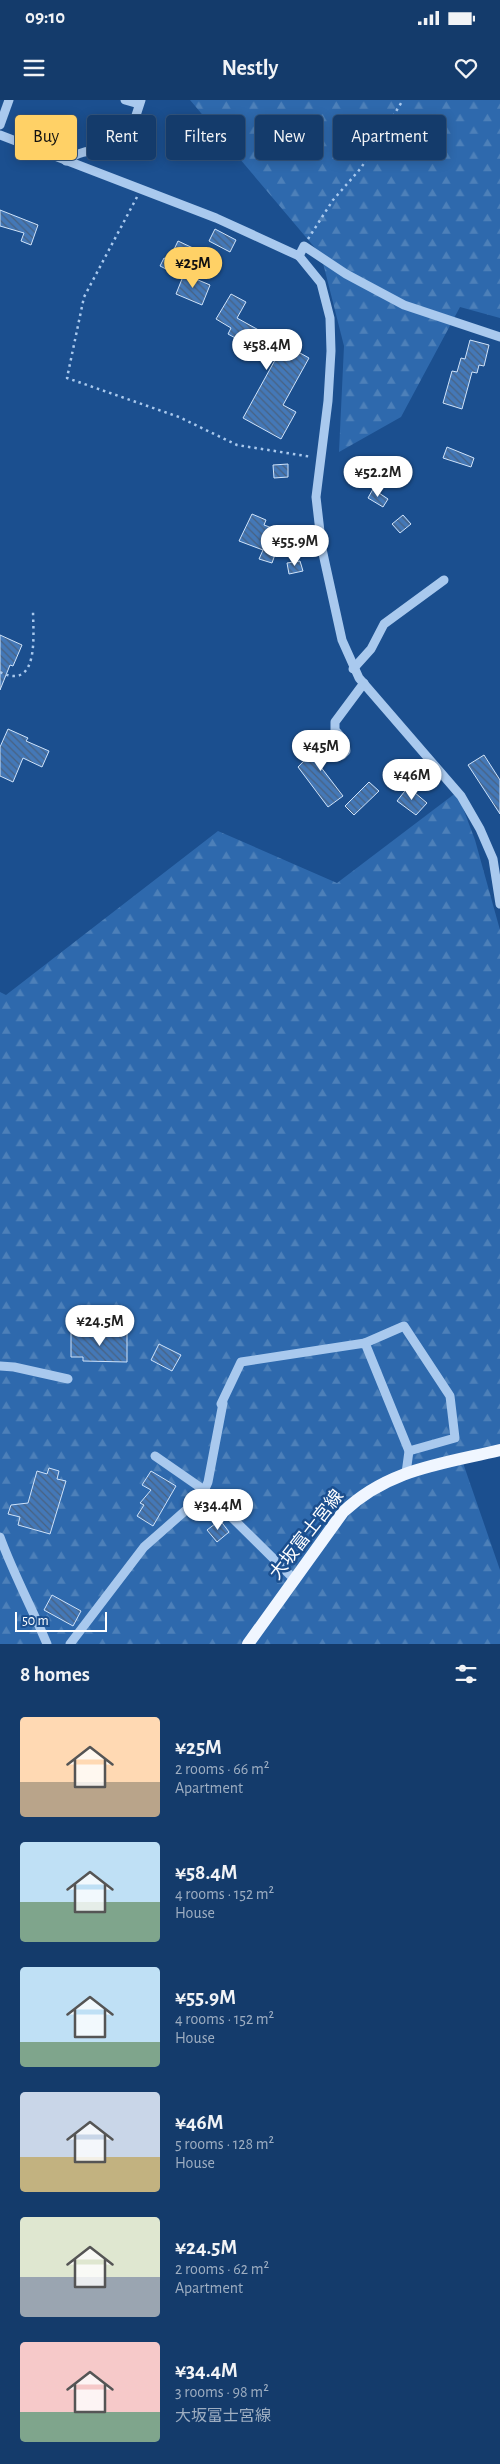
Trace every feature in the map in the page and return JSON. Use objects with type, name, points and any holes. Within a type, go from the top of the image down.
[{"type":"main road","name":"大坂富士宮線","points":[[248,1644],[294,1578],[348,1507],[378,1484],[406,1473],[500,1450]]},
{"type":"street","points":[[0,125],[9,100]]},
{"type":"street","points":[[66,161],[78,152],[116,150],[127,143],[140,102],[125,100]]},
{"type":"street","points":[[0,135],[216,218],[299,256],[321,283],[330,318],[332,351],[316,496],[322,549],[342,640],[354,669],[364,683],[461,796],[480,829],[492,859],[500,904]]},
{"type":"street","points":[[299,256],[304,246],[346,274],[404,305],[500,337]]},
{"type":"street","points":[[354,669],[371,649],[384,624],[444,580]]},
{"type":"street","points":[[342,755],[346,751],[345,742],[335,730],[335,722],[364,683]]},
{"type":"street","points":[[492,859],[500,852]]},
{"type":"street","points":[[70,1644],[144,1547],[202,1496],[208,1482],[222,1404],[241,1362],[365,1343],[404,1326],[450,1396],[455,1438],[409,1451]]},
{"type":"street","points":[[365,1343],[409,1451],[406,1473]]},
{"type":"street","points":[[0,1366],[14,1367],[68,1380]]},
{"type":"street","points":[[155,1456],[204,1490],[294,1578]]},
{"type":"street","points":[[0,1537],[7,1557],[28,1597],[47,1644]]},
{"type":"path","points":[[304,246],[334,200],[361,168],[403,100]]},
{"type":"path","points":[[141,190],[84,297],[67,378],[179,417],[237,445],[320,458]]},
{"type":"path","points":[[0,672],[11,677],[19,676],[30,666],[34,645],[33,610]]},
{"type":"green space","points":[[190,100],[500,100],[500,318],[460,307],[401,417],[339,452],[344,346],[321,255],[241,160],[245,160],[245,115],[203,115]]},
{"type":"green space","points":[[457,792],[475,840],[500,930],[500,1451],[462,1460],[500,1570],[500,1644],[0,1644],[0,992],[6,995],[218,831],[337,883]]},
{"type":"building","points":[[0,210],[38,225],[31,245],[21,241],[24,233],[0,226]]},
{"type":"building","points":[[215,229],[236,240],[230,252],[209,241]]},
{"type":"building","points":[[178,241],[193,248],[180,276],[160,266],[164,258],[169,260]]},
{"type":"building","points":[[184,274],[210,285],[202,305],[176,294]]},
{"type":"building","points":[[231,294],[246,302],[237,318],[309,358],[283,405],[296,412],[281,439],[243,418],[275,360],[228,334],[231,328],[216,319]]},
{"type":"building","points":[[470,340],[489,345],[484,366],[479,365],[477,373],[472,372],[462,409],[443,403],[452,371],[457,372],[461,358],[465,359]]},
{"type":"building","points":[[447,447],[474,458],[471,467],[443,458]]},
{"type":"building","points":[[288,464],[288,477],[274,478],[273,465]]},
{"type":"building","points":[[373,489],[388,499],[383,507],[368,498]]},
{"type":"building","points":[[252,514],[266,520],[264,525],[283,532],[272,563],[259,559],[263,550],[239,541]]},
{"type":"building","points":[[403,515],[411,524],[400,533],[392,524]]},
{"type":"building","points":[[300,561],[303,571],[289,574],[287,563]]},
{"type":"building","points":[[0,635],[22,645],[13,666],[10,665],[0,690]]},
{"type":"building","points":[[8,729],[28,738],[26,741],[49,751],[42,767],[23,758],[13,782],[0,776],[0,747]]},
{"type":"building","points":[[329,735],[339,746],[320,766],[343,796],[328,807],[298,767]]},
{"type":"building","points":[[484,755],[500,780],[500,814],[468,765]]},
{"type":"building","points":[[369,782],[379,791],[354,815],[345,806]]},
{"type":"building","points":[[408,787],[427,803],[416,815],[397,801]]},
{"type":"building","points":[[71,1333],[127,1333],[127,1362],[83,1361],[83,1357],[71,1357]]},
{"type":"building","points":[[159,1344],[181,1355],[172,1371],[151,1360]]},
{"type":"building","points":[[49,1468],[59,1471],[57,1479],[66,1481],[50,1534],[18,1525],[20,1517],[8,1514],[11,1505],[28,1503],[37,1471],[47,1474]]},
{"type":"building","points":[[151,1471],[176,1486],[153,1526],[137,1516],[144,1505],[140,1503],[151,1490],[142,1485]]},
{"type":"building","points":[[220,1520],[229,1532],[217,1542],[207,1530]]},
{"type":"building","points":[[52,1595],[81,1611],[73,1626],[44,1610]]}]
